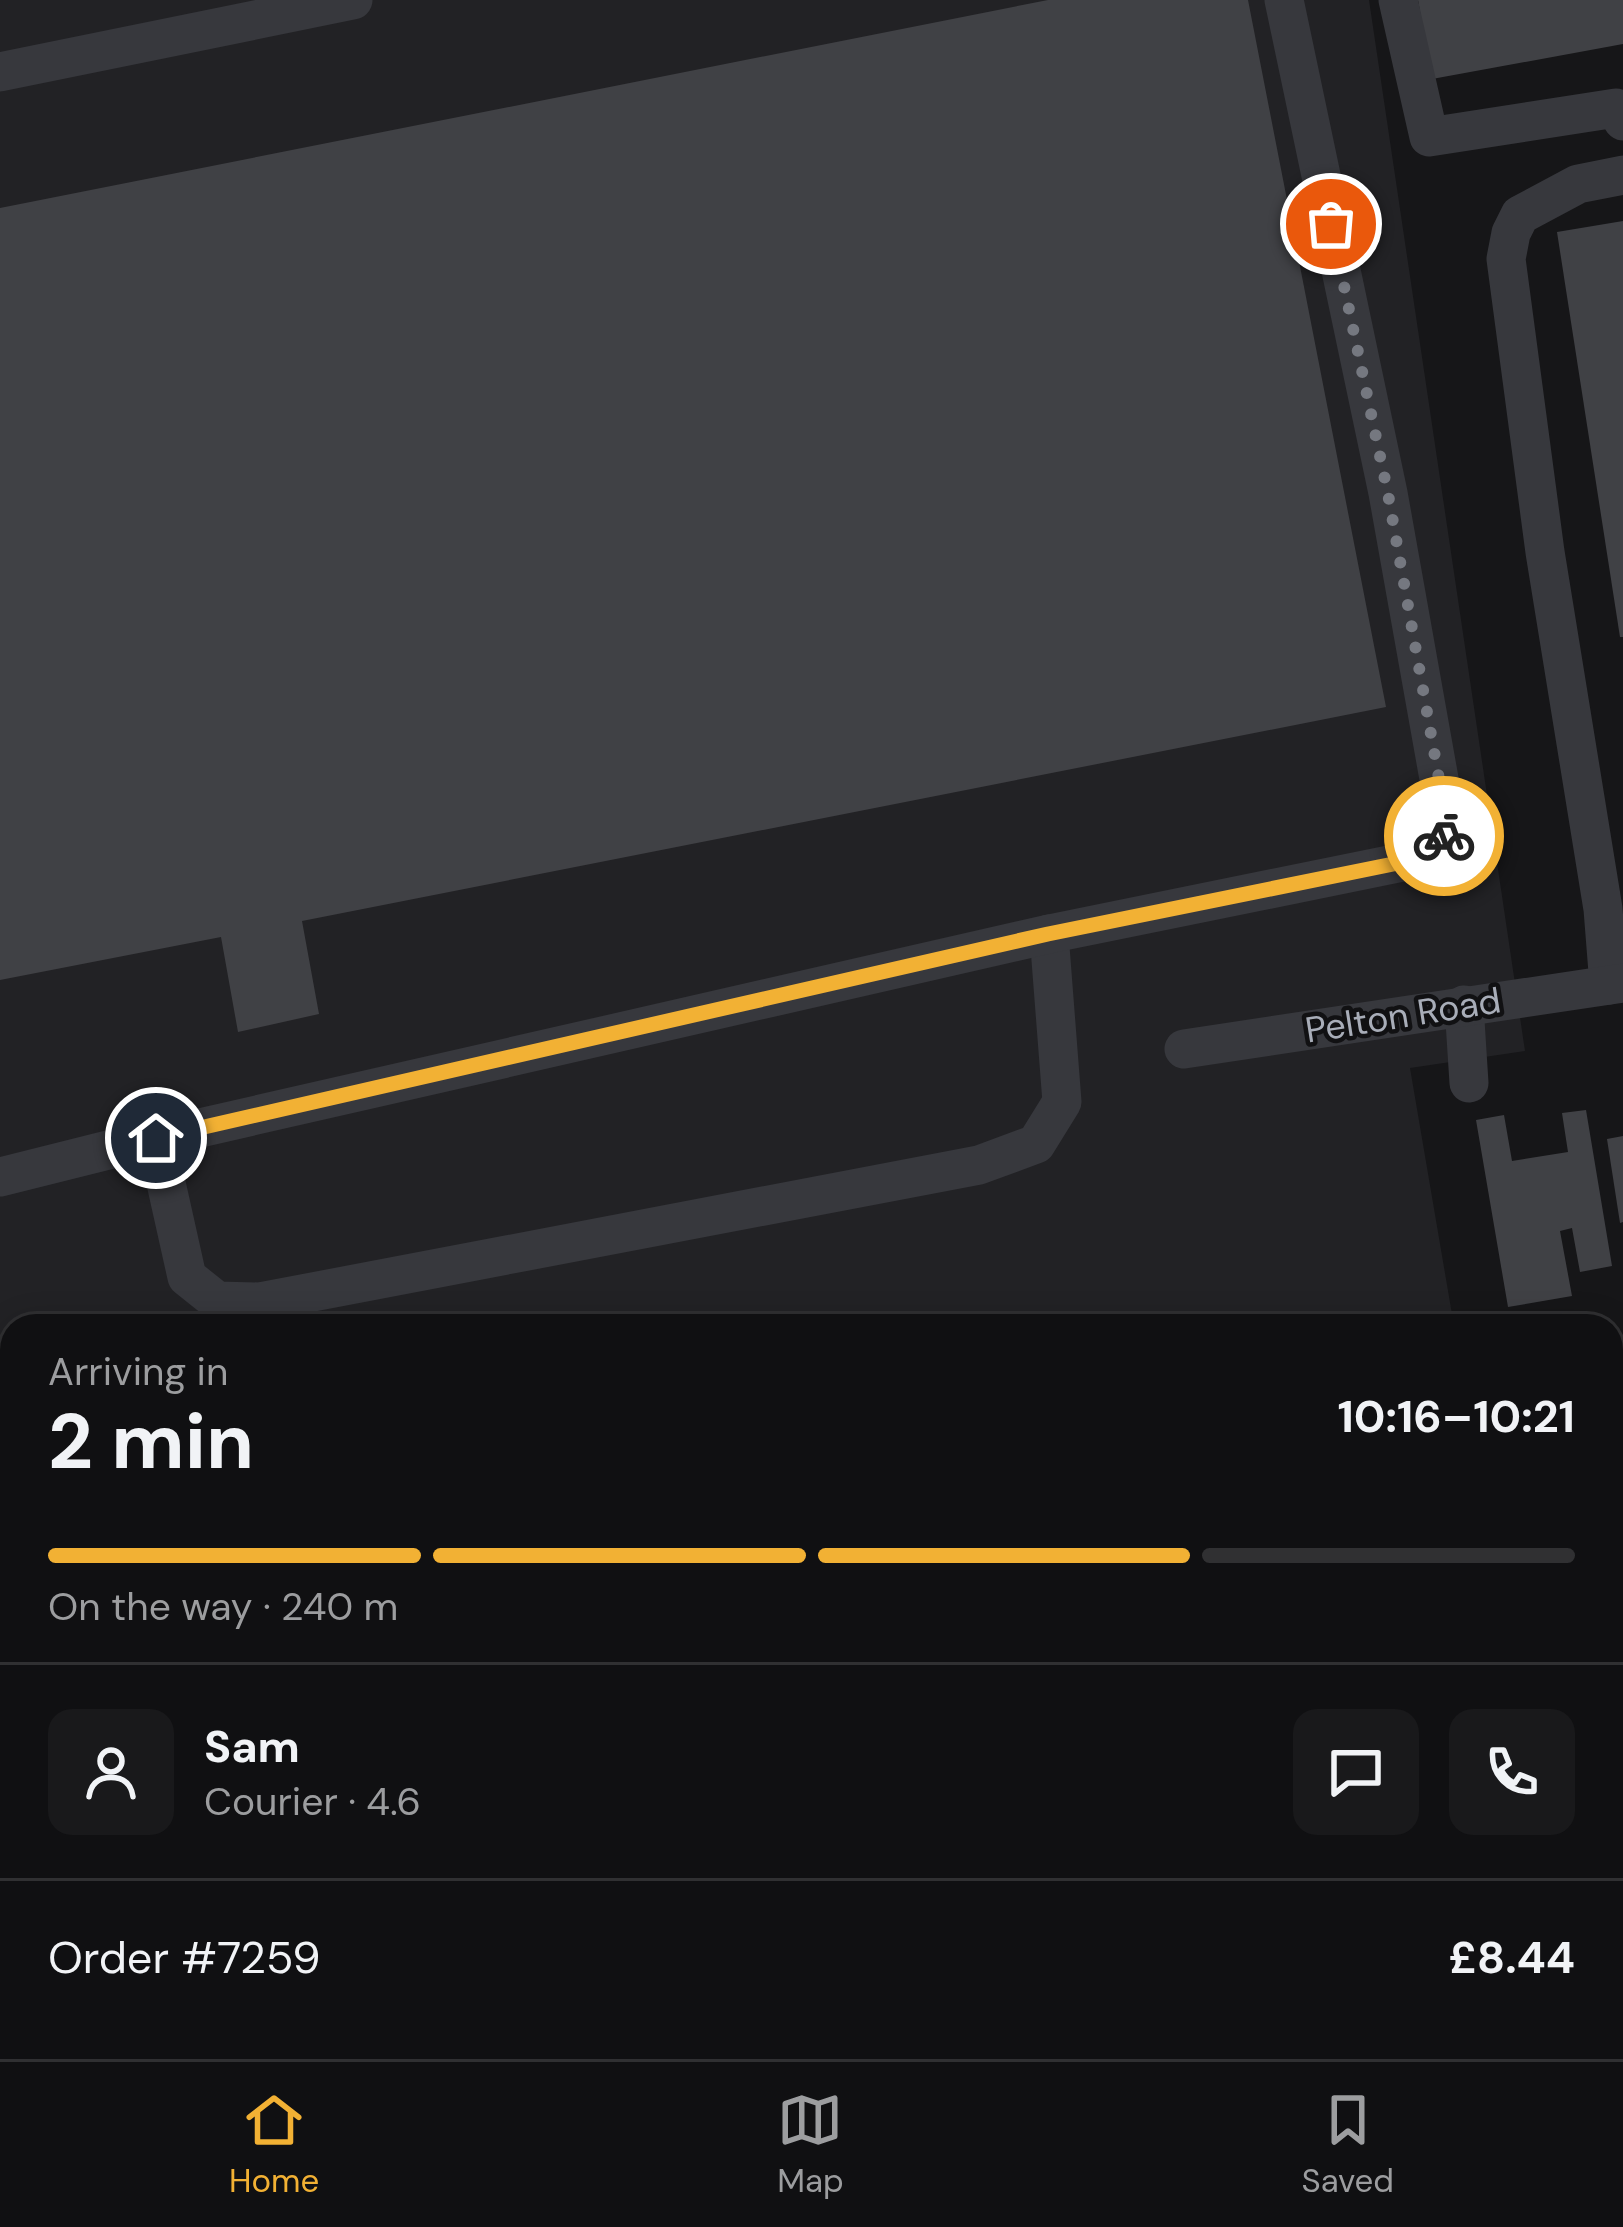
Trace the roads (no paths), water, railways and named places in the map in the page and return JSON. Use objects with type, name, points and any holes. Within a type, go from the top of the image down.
[{"type":"street","points":[[0,72],[353,0]]},
{"type":"street","points":[[0,1177],[1048,934],[1413,860],[1443,844],[1446,818],[1388,494],[1284,0]]},
{"type":"street","points":[[1398,0],[1429,137],[1616,108],[1623,121]]},
{"type":"street","points":[[1616,984],[1545,553],[1506,259],[1520,215],[1578,184],[1623,175]]},
{"type":"street","points":[[156,1138],[187,1277],[217,1301],[260,1302],[979,1165],[1036,1144],[1062,1102],[1048,934]]},
{"type":"street","name":"Pelton Road","points":[[1184,1049],[1616,984]]},
{"type":"street","points":[[1464,1005],[1469,1083]]}]
